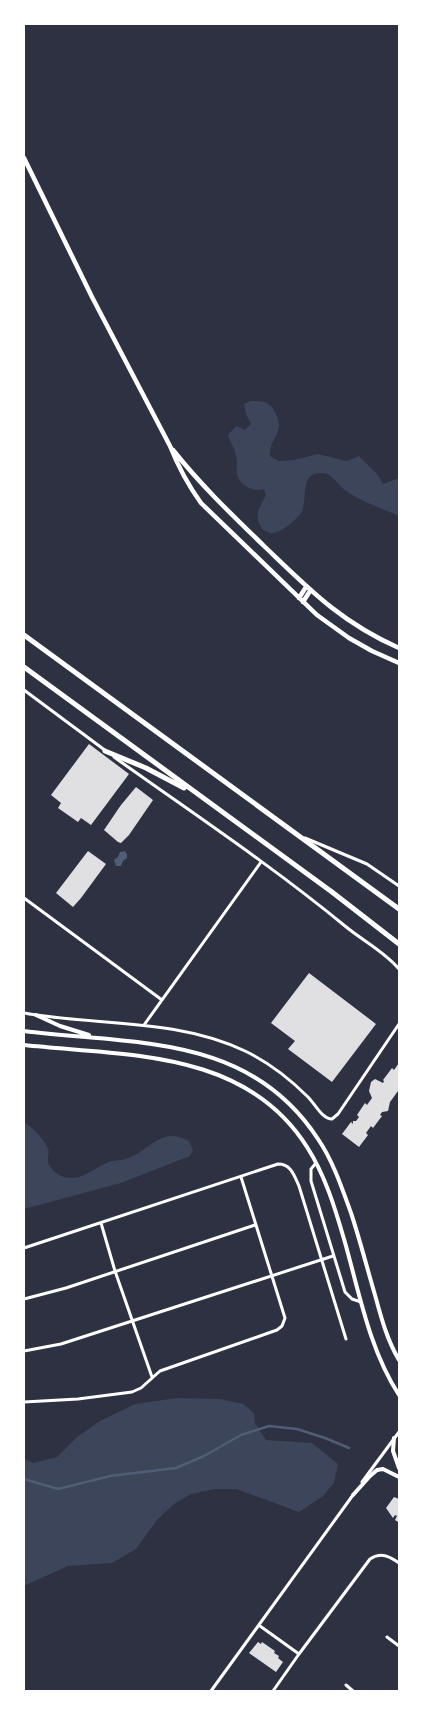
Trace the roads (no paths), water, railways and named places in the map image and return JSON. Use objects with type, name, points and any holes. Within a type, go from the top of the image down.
[{"type":"main road","points":[[24,158],[92,297],[170,446],[188,486],[201,503],[317,615],[349,638],[372,651],[399,663]]},
{"type":"main road","points":[[170,446],[210,493],[310,591],[356,627],[399,648]]},
{"type":"main road","points":[[299,598],[306,587]]},
{"type":"main road","points":[[303,602],[310,591]]},
{"type":"main road","points":[[24,635],[399,909]]},
{"type":"main road","points":[[24,667],[332,892],[399,944]]},
{"type":"main road","points":[[106,751],[146,768],[202,797]]},
{"type":"street","points":[[24,690],[321,906],[346,927],[390,958],[398,968]]},
{"type":"street","points":[[299,836],[361,861],[399,886]]},
{"type":"street","points":[[144,1025],[261,862]]},
{"type":"street","points":[[24,898],[162,1000]]},
{"type":"street","points":[[24,1013],[144,1025],[177,1030],[209,1038],[246,1051],[279,1072],[309,1098],[322,1114],[330,1119],[338,1114],[399,1024]]},
{"type":"street","points":[[36,1015],[74,1031],[101,1038]]},
{"type":"street","points":[[24,1031],[101,1038],[174,1047],[222,1060],[253,1075],[269,1086],[296,1110],[319,1139],[336,1173],[357,1232],[388,1338],[399,1360]]},
{"type":"street","points":[[24,1045],[128,1055],[172,1061],[217,1073],[246,1087],[273,1108],[297,1133],[316,1163],[323,1178],[337,1217],[381,1361],[399,1395]]},
{"type":"street","points":[[316,1163],[310,1171],[310,1181],[333,1256],[346,1294],[352,1299],[362,1302]]},
{"type":"street","points":[[24,1248],[278,1164],[286,1166],[292,1170],[298,1186],[346,1339]]},
{"type":"street","points":[[24,1402],[78,1399],[132,1392],[141,1388],[152,1377],[160,1372],[280,1328],[286,1318],[255,1225],[241,1177]]},
{"type":"street","points":[[101,1223],[115,1271],[152,1377]]},
{"type":"street","points":[[24,1299],[51,1293],[255,1225]]},
{"type":"street","points":[[24,1351],[61,1344],[333,1256]]},
{"type":"street","points":[[211,1691],[260,1626],[399,1432]]},
{"type":"street","points":[[394,1438],[394,1452],[399,1468]]},
{"type":"street","points":[[353,1495],[377,1470],[383,1469],[399,1477]]},
{"type":"street","points":[[273,1691],[370,1559],[376,1555],[383,1555],[399,1563]]},
{"type":"street","points":[[260,1626],[299,1654]]},
{"type":"street","points":[[387,1637],[399,1646]]},
{"type":"street","points":[[346,1685],[353,1691]]},
{"type":"waterway","points":[[24,1479],[58,1489],[110,1476],[176,1468],[204,1456],[241,1435],[269,1426],[297,1429],[349,1448]]}]
